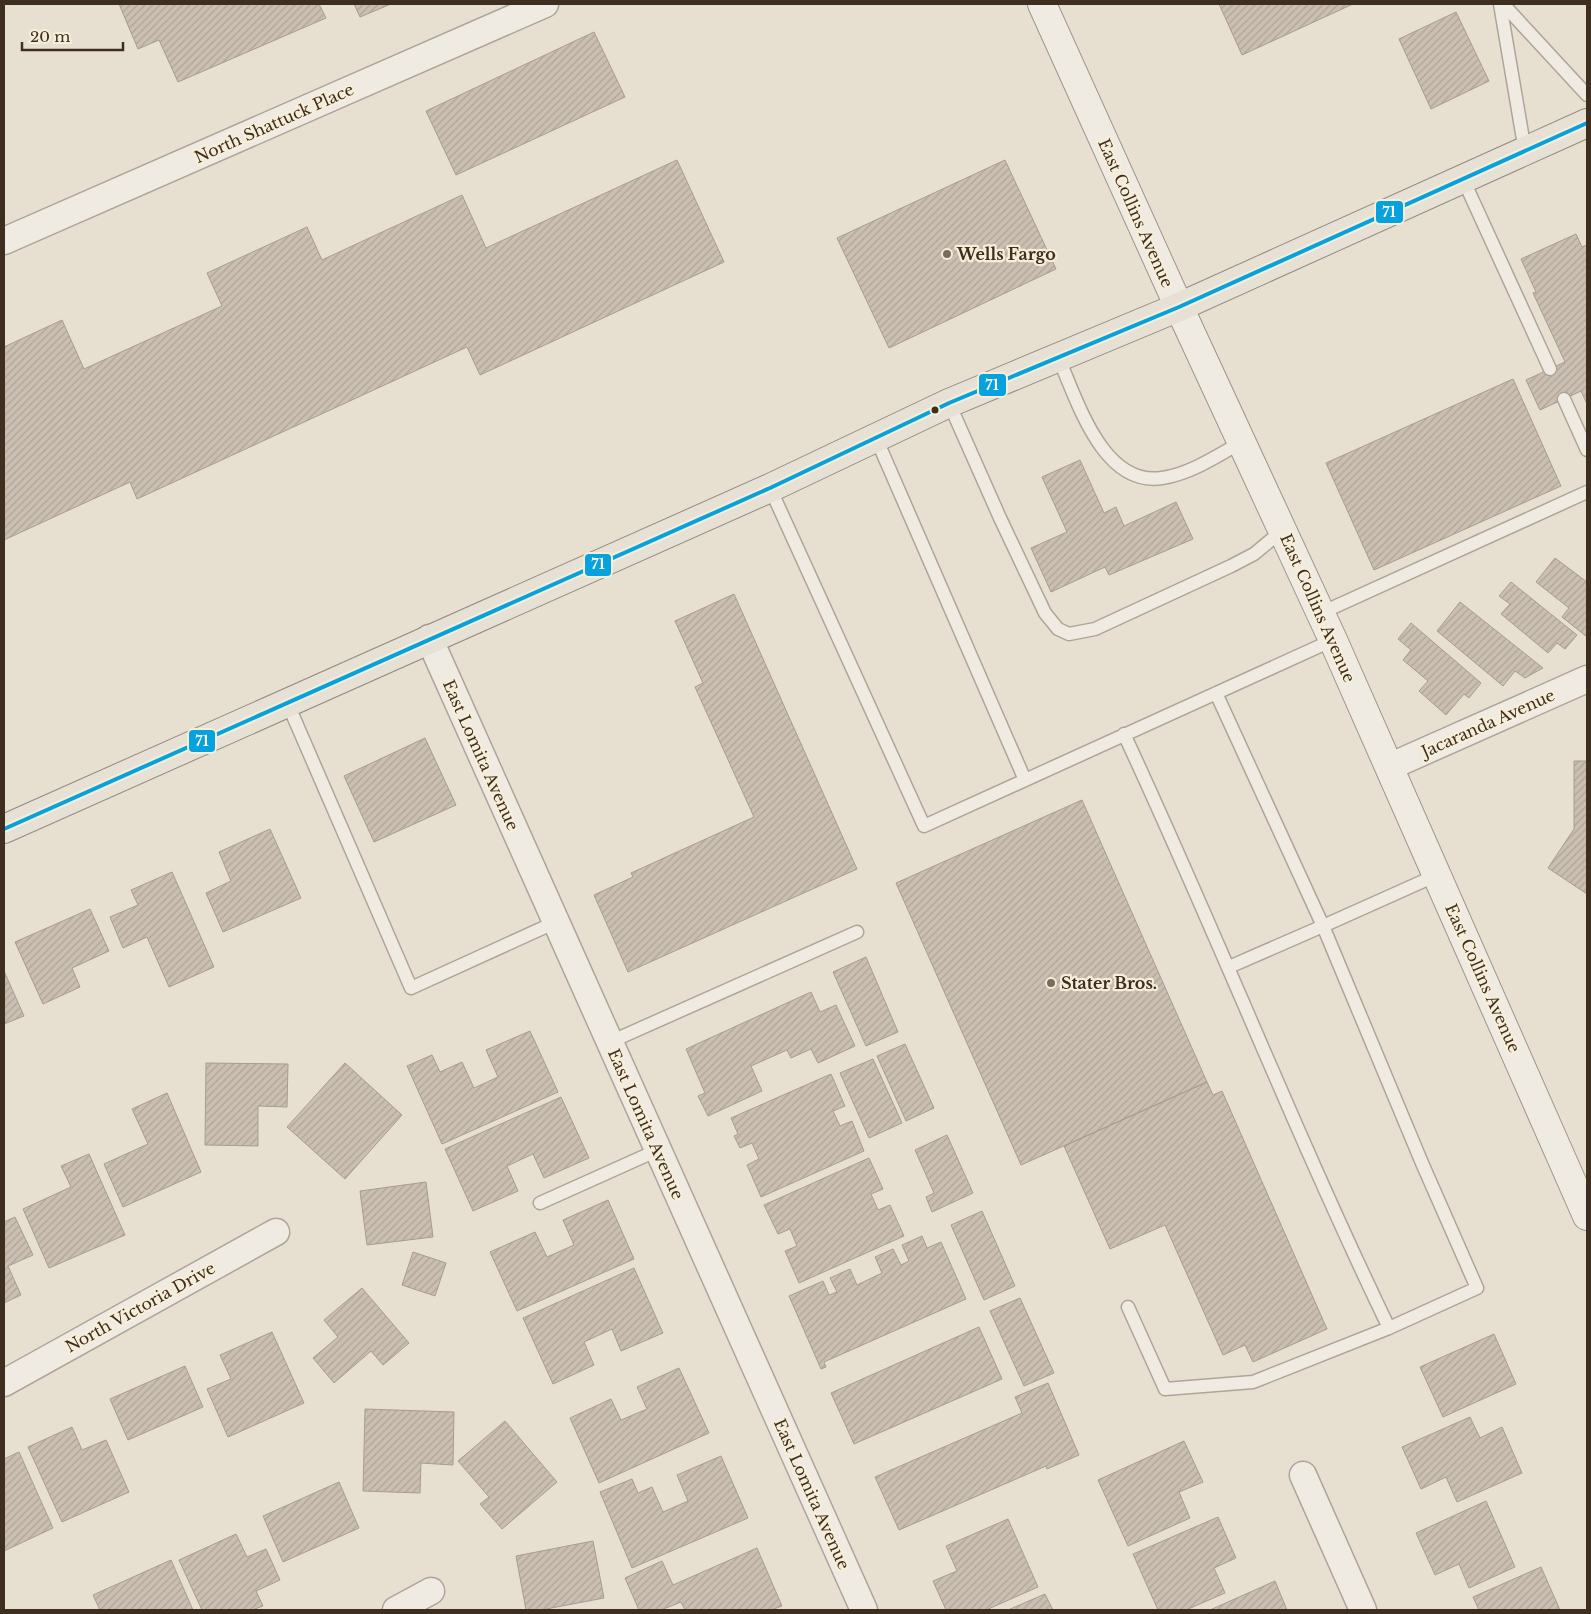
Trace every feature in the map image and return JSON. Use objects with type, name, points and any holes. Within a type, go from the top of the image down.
[{"type":"main road","points":[[4,829],[429,638],[770,488],[949,403],[1179,307],[1587,123]]},
{"type":"street","name":"North Shattuck Place","points":[[4,242],[545,4]]},
{"type":"street","name":"East Collins Avenue","points":[[1042,4],[1179,307],[1321,613],[1587,1216]]},
{"type":"street","name":"East Lomita Avenue","points":[[429,638],[864,1610]]},
{"type":"street","name":"Jacaranda Avenue","points":[[1389,767],[1587,679]]},
{"type":"street","name":"North Victoria Drive","points":[[4,1383],[276,1232]]},
{"type":"street","points":[[1303,1475],[1363,1610]]},
{"type":"street","points":[[396,1610],[431,1591]]},
{"type":"lane","points":[[1500,4],[1525,151]]},
{"type":"lane","points":[[1504,4],[1587,95]]},
{"type":"lane","points":[[1463,179],[1550,369]]},
{"type":"lane","points":[[1058,357],[1090,429],[1103,450],[1120,466],[1140,477],[1162,479],[1185,472],[1242,442]]},
{"type":"lane","points":[[1564,399],[1587,450]]},
{"type":"lane","points":[[949,403],[1045,613],[1058,629],[1069,634],[1095,629],[1231,566],[1254,554],[1283,530]]},
{"type":"lane","points":[[876,438],[1025,780]]},
{"type":"lane","points":[[770,488],[924,826],[1333,640]]},
{"type":"lane","points":[[1321,613],[1587,492]]},
{"type":"lane","points":[[1128,1307],[1165,1388],[1252,1382],[1389,1328],[1477,1288],[1422,1163],[1324,926],[1216,693]]},
{"type":"lane","points":[[287,702],[411,988],[556,922]]},
{"type":"lane","points":[[1124,734],[1229,967],[1347,1240],[1389,1328]]},
{"type":"lane","points":[[1229,967],[1437,875]]},
{"type":"lane","points":[[610,1042],[858,932]]},
{"type":"lane","points":[[540,1203],[658,1150]]},
{"type":"building","points":[[119,4],[319,4],[326,18],[178,82],[159,40],[138,49]]},
{"type":"building","points":[[354,4],[391,4],[360,17]]},
{"type":"building","points":[[1219,4],[1353,4],[1242,55]]},
{"type":"building","points":[[1456,12],[1489,81],[1431,109],[1399,39]]},
{"type":"building","points":[[594,32],[625,97],[456,175],[426,111]]},
{"type":"building","points":[[677,160],[724,262],[480,375],[467,347],[137,499],[130,482],[4,540],[4,347],[62,320],[84,369],[222,306],[207,273],[307,227],[322,260],[462,195],[486,248]]},
{"type":"building","name":"Wells Fargo","points":[[1005,160],[1056,269],[889,348],[837,238]]},
{"type":"building","points":[[1576,234],[1582,247],[1587,245],[1587,404],[1581,391],[1540,410],[1526,380],[1565,362],[1533,293],[1536,292],[1521,259]]},
{"type":"building","points":[[1513,379],[1561,486],[1374,570],[1326,463]]},
{"type":"building","points":[[1080,460],[1104,513],[1116,507],[1124,526],[1176,502],[1193,539],[1109,575],[1105,567],[1051,592],[1031,548],[1067,532],[1042,477]]},
{"type":"building","points":[[1555,558],[1587,582],[1587,637],[1562,617],[1569,608],[1536,582]]},
{"type":"building","points":[[1511,582],[1577,635],[1565,649],[1557,643],[1548,653],[1501,614],[1510,604],[1499,596]]},
{"type":"building","points":[[734,594],[857,869],[628,972],[594,895],[633,877],[631,873],[754,817],[695,687],[703,683],[675,621]]},
{"type":"building","points":[[1460,602],[1543,668],[1525,678],[1515,671],[1503,686],[1437,631]]},
{"type":"building","points":[[1411,623],[1481,683],[1469,698],[1464,694],[1446,715],[1419,691],[1428,681],[1403,660],[1411,650],[1398,639]]},
{"type":"building","points":[[425,738],[456,805],[374,842],[344,776]]},
{"type":"building","points":[[1574,761],[1587,761],[1587,894],[1548,868],[1574,829]]},
{"type":"building","name":"Stater Bros.","points":[[1082,800],[1207,1082],[1021,1165],[896,883]]},
{"type":"building","points":[[270,829],[301,898],[223,932],[206,893],[231,881],[219,852]]},
{"type":"building","points":[[172,872],[214,967],[169,987],[147,937],[123,948],[110,917],[138,905],[131,890]]},
{"type":"building","points":[[90,909],[109,951],[72,968],[80,987],[43,1004],[15,942]]},
{"type":"building","points":[[866,957],[898,1032],[866,1046],[833,972]]},
{"type":"building","points":[[4,971],[24,1016],[4,1024]]},
{"type":"building","points":[[811,992],[820,1012],[836,1005],[855,1046],[818,1063],[811,1049],[791,1058],[787,1050],[751,1066],[762,1091],[708,1116],[698,1096],[705,1093],[686,1049]]},
{"type":"building","points":[[530,1031],[558,1092],[442,1144],[407,1066],[432,1055],[440,1072],[462,1062],[474,1088],[498,1077],[486,1050]]},
{"type":"building","points":[[905,1044],[934,1108],[906,1121],[877,1056]]},
{"type":"building","points":[[873,1059],[902,1123],[869,1138],[840,1073]]},
{"type":"building","points":[[206,1063],[288,1064],[287,1107],[258,1106],[258,1146],[205,1145]]},
{"type":"building","points":[[345,1063],[402,1115],[345,1179],[287,1127]]},
{"type":"building","points":[[831,1074],[845,1106],[833,1111],[840,1126],[852,1121],[864,1151],[761,1197],[747,1165],[759,1159],[752,1143],[740,1148],[734,1136],[738,1134],[731,1118]]},
{"type":"building","points":[[1207,1082],[1213,1095],[1222,1091],[1327,1329],[1253,1362],[1245,1345],[1223,1355],[1165,1225],[1110,1249],[1064,1146]]},
{"type":"building","points":[[167,1093],[201,1172],[123,1207],[104,1164],[148,1144],[132,1109]]},
{"type":"building","points":[[561,1097],[589,1158],[544,1178],[533,1154],[507,1166],[518,1191],[473,1211],[445,1149]]},
{"type":"building","points":[[947,1135],[973,1193],[932,1212],[926,1197],[934,1193],[915,1150]]},
{"type":"building","points":[[89,1154],[125,1235],[49,1268],[23,1209],[71,1187],[61,1166]]},
{"type":"building","points":[[869,1158],[883,1189],[871,1194],[878,1210],[890,1205],[904,1236],[799,1283],[785,1251],[797,1246],[790,1229],[778,1234],[764,1205]]},
{"type":"building","points":[[426,1182],[433,1237],[367,1245],[360,1191]]},
{"type":"building","points":[[608,1200],[634,1259],[517,1311],[490,1252],[535,1232],[547,1257],[574,1245],[563,1220]]},
{"type":"building","points":[[982,1211],[1015,1286],[984,1300],[951,1225]]},
{"type":"building","points":[[15,1217],[33,1255],[8,1266],[21,1295],[4,1303],[4,1222]]},
{"type":"building","points":[[922,1236],[927,1248],[941,1242],[966,1299],[824,1362],[826,1367],[821,1369],[789,1296],[823,1281],[829,1295],[837,1292],[830,1278],[850,1269],[857,1285],[882,1273],[875,1257],[893,1249],[901,1265],[909,1261],[902,1245]]},
{"type":"building","points":[[413,1252],[446,1263],[435,1296],[402,1285]]},
{"type":"building","points":[[634,1268],[663,1333],[621,1351],[612,1329],[584,1342],[594,1365],[553,1384],[523,1318]]},
{"type":"building","points":[[362,1288],[409,1343],[383,1365],[371,1351],[334,1383],[313,1358],[338,1337],[324,1320]]},
{"type":"building","points":[[1020,1298],[1054,1373],[1024,1386],[990,1311]]},
{"type":"building","points":[[979,1327],[1002,1379],[854,1444],[831,1393]]},
{"type":"building","points":[[272,1332],[304,1403],[228,1437],[207,1389],[231,1379],[220,1355]]},
{"type":"building","points":[[1494,1334],[1516,1384],[1443,1417],[1420,1367]]},
{"type":"building","points":[[185,1366],[203,1407],[128,1440],[110,1399]]},
{"type":"building","points":[[679,1368],[709,1433],[599,1483],[570,1418],[611,1399],[621,1420],[647,1409],[637,1387]]},
{"type":"building","points":[[1048,1383],[1079,1455],[1047,1469],[1046,1466],[899,1530],[875,1477],[1022,1413],[1015,1397]]},
{"type":"building","points":[[365,1409],[454,1412],[453,1465],[421,1463],[420,1493],[363,1491]]},
{"type":"building","points":[[1470,1417],[1480,1438],[1502,1427],[1522,1473],[1457,1502],[1446,1477],[1421,1489],[1402,1447]]},
{"type":"building","points":[[505,1421],[557,1482],[502,1529],[480,1504],[489,1497],[458,1461]]},
{"type":"building","points":[[72,1427],[82,1450],[106,1440],[129,1492],[62,1522],[28,1447]]},
{"type":"building","points":[[1184,1441],[1203,1482],[1179,1492],[1190,1518],[1128,1546],[1098,1480]]},
{"type":"building","points":[[19,1452],[53,1528],[4,1551],[4,1459]]},
{"type":"building","points":[[721,1456],[748,1518],[632,1568],[600,1492],[632,1479],[638,1493],[652,1487],[663,1512],[688,1501],[677,1475]]},
{"type":"building","points":[[339,1482],[359,1528],[283,1562],[263,1516]]},
{"type":"building","points":[[1486,1501],[1515,1567],[1469,1588],[1459,1564],[1435,1575],[1416,1533]]},
{"type":"building","points":[[1218,1517],[1236,1558],[1214,1568],[1225,1593],[1186,1610],[1158,1610],[1133,1554]]},
{"type":"building","points":[[1008,1519],[1038,1587],[986,1610],[946,1610],[933,1581],[957,1571],[946,1546]]},
{"type":"building","points":[[236,1534],[247,1557],[266,1549],[280,1580],[256,1591],[263,1606],[252,1610],[202,1610],[179,1560]]},
{"type":"building","points":[[593,1541],[604,1598],[541,1610],[526,1610],[516,1556]]},
{"type":"building","points":[[757,1548],[782,1606],[771,1610],[685,1610],[681,1602],[661,1610],[639,1610],[625,1578],[662,1561],[673,1585]]},
{"type":"building","points":[[171,1560],[193,1610],[100,1610],[93,1595]]},
{"type":"building","points":[[1541,1567],[1560,1610],[1479,1610],[1473,1597]]},
{"type":"building","points":[[1275,1581],[1287,1610],[1210,1610]]},
{"type":"building","points":[[1045,1594],[1053,1610],[1008,1610]]},
{"type":"transit line","name":"71","points":[[4,829],[770,488],[949,403],[1179,307],[1587,123]]},
{"type":"place","name":"Wells Fargo","points":[[947,254]]},
{"type":"place","name":"Stater Bros.","points":[[1051,983]]}]
